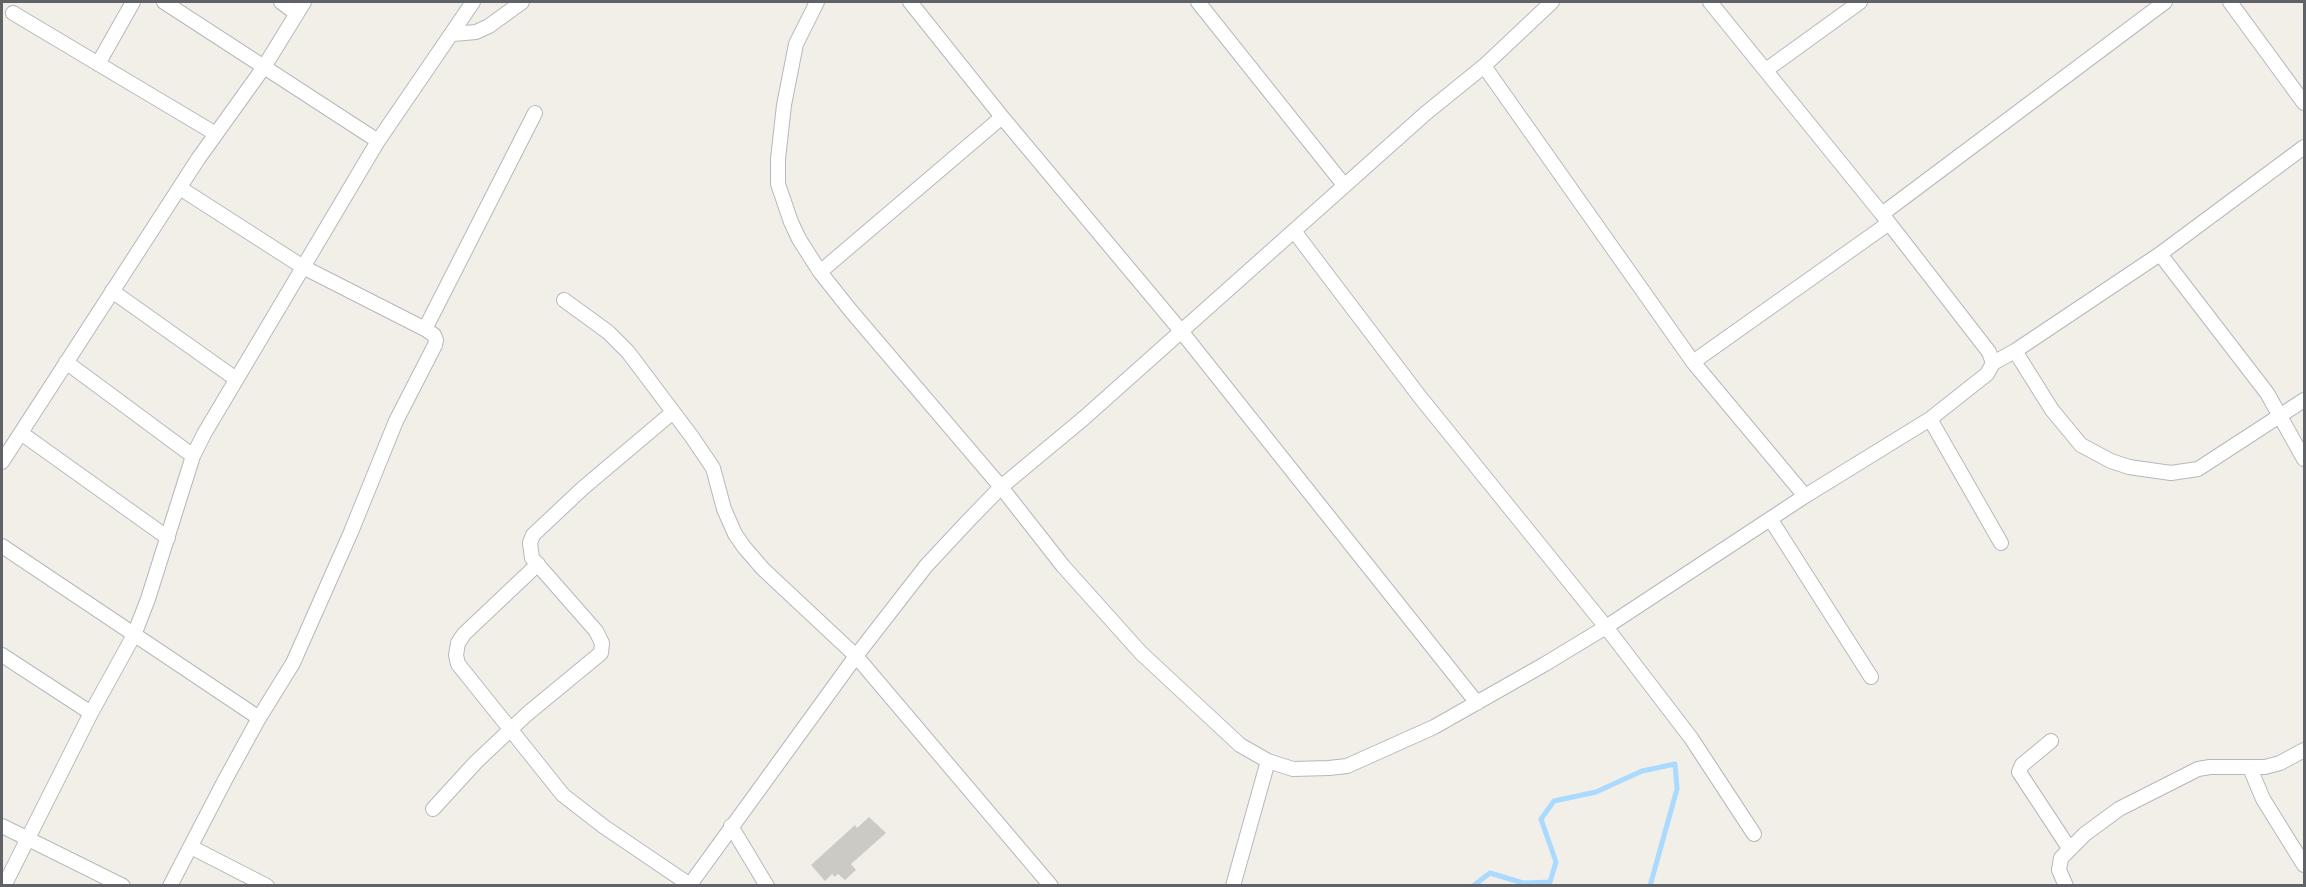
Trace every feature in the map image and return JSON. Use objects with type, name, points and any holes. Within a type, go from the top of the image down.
[{"type":"street","points":[[98,64],[133,2]]},
{"type":"street","points":[[164,2],[378,141]]},
{"type":"street","points":[[2,462],[112,291],[216,134],[264,67],[301,8],[281,2]]},
{"type":"street","points":[[4,885],[91,713],[134,635],[168,538],[193,456],[236,379],[326,232],[378,141],[473,2]]},
{"type":"street","points":[[453,34],[476,32],[489,27],[522,2]]},
{"type":"street","points":[[817,2],[796,44],[783,105],[778,184],[791,222],[820,272],[1001,487],[1064,566],[1141,653],[1240,745],[1268,761],[1293,769],[1347,766],[1434,727],[1606,627],[1805,496],[1930,418],[1987,374],[1992,363],[2015,351],[2160,254],[2304,147]]},
{"type":"street","points":[[910,2],[1002,117],[1181,331],[1477,703]]},
{"type":"street","points":[[1198,2],[1344,185]]},
{"type":"street","points":[[538,564],[464,634],[458,643],[456,655],[458,664],[563,795],[596,821],[690,885],[856,656],[926,566],[1001,487],[1083,418],[1426,112],[1484,66],[1552,2]]},
{"type":"street","points":[[1710,2],[1989,352],[1992,363]]},
{"type":"street","points":[[1766,70],[1860,2]]},
{"type":"street","points":[[1693,362],[1885,219],[2165,2]]},
{"type":"street","points":[[2230,2],[2304,103]]},
{"type":"street","points":[[13,13],[216,134]]},
{"type":"street","points":[[1484,66],[1693,362],[1805,496]]},
{"type":"street","points":[[425,329],[535,113]]},
{"type":"street","points":[[820,272],[1002,117]]},
{"type":"street","points":[[170,885],[259,718],[293,663],[351,532],[396,421],[435,345],[434,335],[425,329],[303,267],[180,188]]},
{"type":"street","points":[[1294,231],[1420,397],[1606,627],[1691,738],[1754,834]]},
{"type":"street","points":[[2160,254],[2247,367],[2281,416],[2304,459]]},
{"type":"street","points":[[112,291],[236,379]]},
{"type":"street","points":[[564,300],[618,342],[642,369],[713,468],[724,509],[744,547],[763,569],[856,656],[1051,885]]},
{"type":"street","points":[[2015,351],[2052,410],[2081,445],[2111,462],[2129,467],[2171,473],[2199,469],[2304,400]]},
{"type":"street","points":[[66,362],[193,456]]},
{"type":"street","points":[[433,809],[476,762],[527,714],[597,657],[602,643],[596,631],[530,552],[533,535],[583,488],[673,412]]},
{"type":"street","points":[[1930,418],[2001,543]]},
{"type":"street","points":[[21,433],[168,538]]},
{"type":"street","points":[[1771,520],[1871,677]]},
{"type":"street","points":[[2,546],[259,718]]},
{"type":"street","points":[[2,655],[91,713]]},
{"type":"street","points":[[2051,741],[2022,765],[2019,772],[2069,848]]},
{"type":"street","points":[[2066,885],[2059,865],[2061,858],[2085,834],[2119,809],[2185,775],[2210,767],[2265,767],[2280,763],[2304,750]]},
{"type":"street","points":[[1233,885],[1268,761]]},
{"type":"street","points":[[2250,768],[2263,799],[2304,865]]},
{"type":"street","points":[[2,826],[123,885]]},
{"type":"street","points":[[731,826],[767,885]]},
{"type":"street","points":[[191,847],[267,885]]},
{"type":"building","points":[[869,817],[886,833],[851,864],[856,870],[845,880],[838,874],[835,877],[832,874],[825,881],[811,865],[855,825],[857,828]]},
{"type":"waterway","points":[[1473,886],[1490,873],[1523,883],[1550,882],[1556,862],[1541,819],[1554,801],[1596,792],[1642,771],[1675,764],[1677,789],[1650,886]]}]
